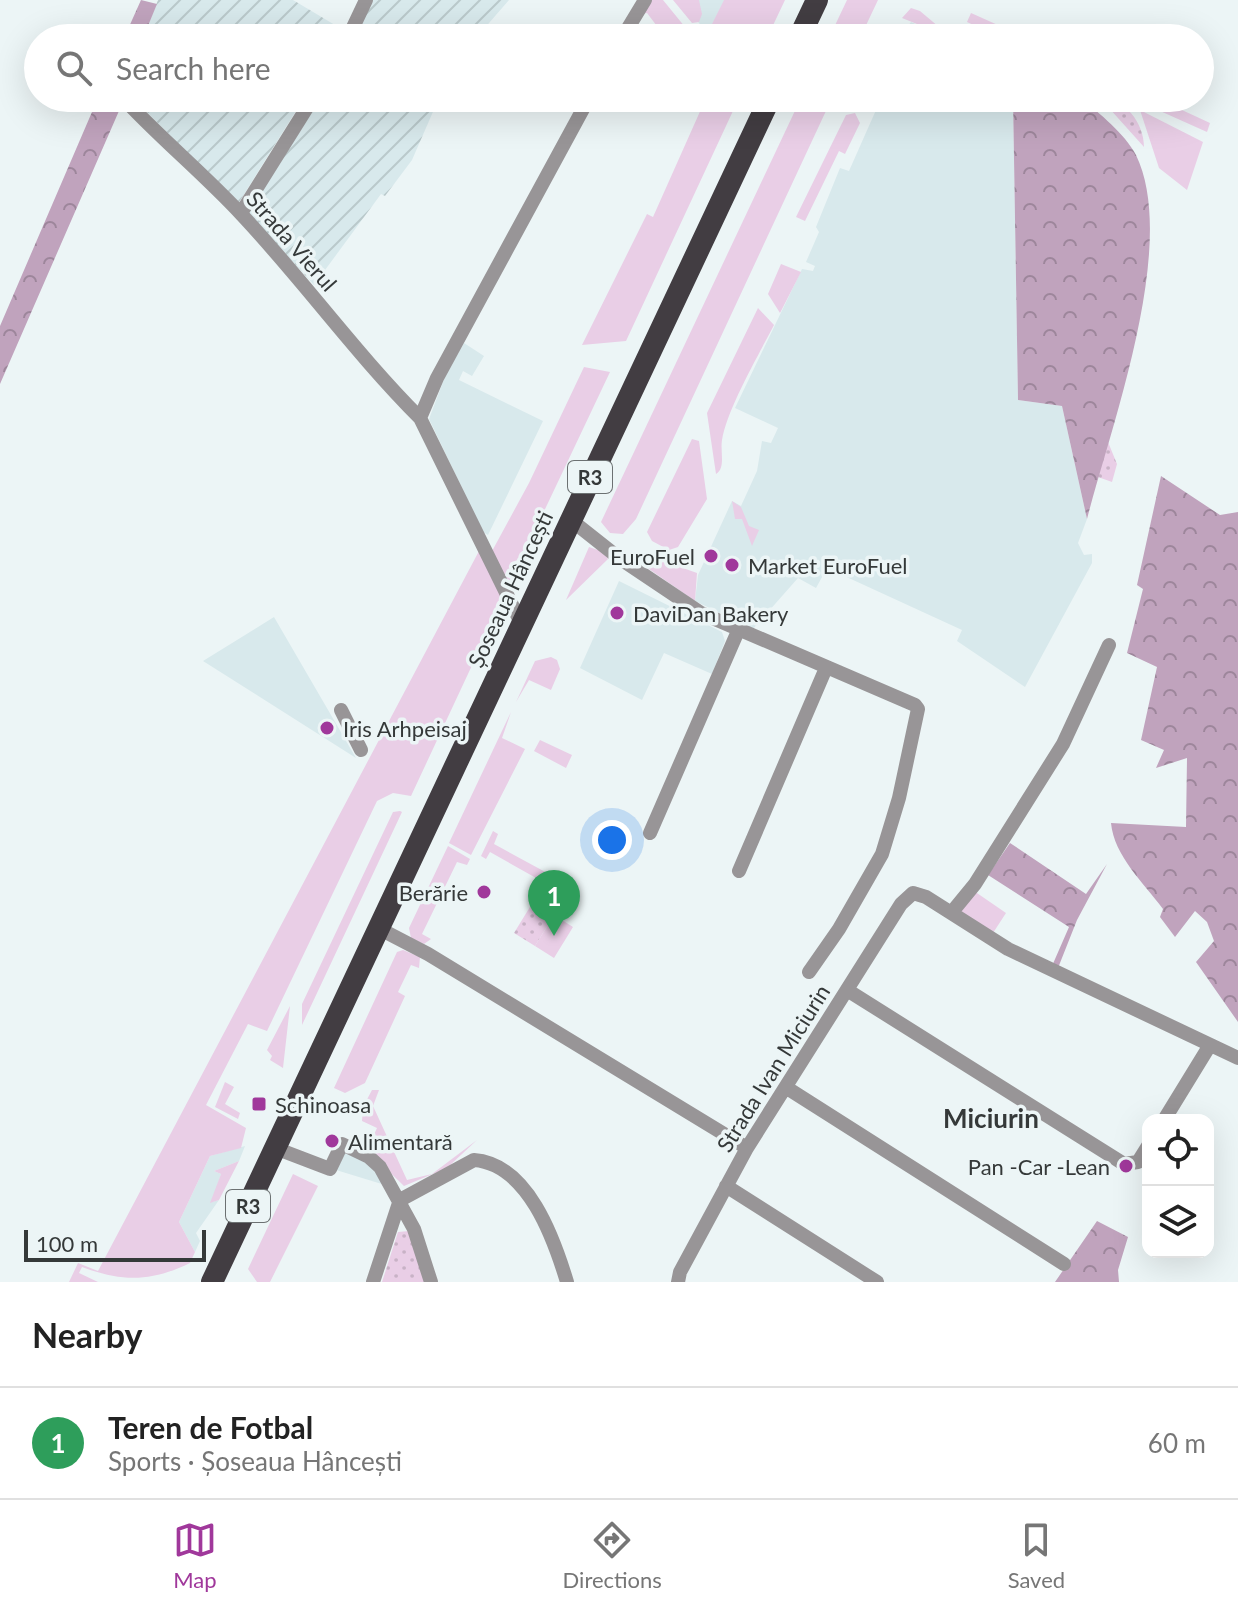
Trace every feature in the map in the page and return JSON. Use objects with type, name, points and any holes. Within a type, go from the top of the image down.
[{"type":"highway","points":[[806,24],[817,0]]},
{"type":"highway","name":"Șoseaua Hâncești","points":[[212,1282],[763,112]]},
{"type":"street","points":[[355,24],[366,0]]},
{"type":"street","points":[[630,24],[645,0]]},
{"type":"street","name":"Strada Vierul","points":[[137,112],[241,213],[313,293],[361,357],[420,418],[522,625]]},
{"type":"street","points":[[241,213],[304,112]]},
{"type":"street","points":[[420,418],[437,378],[581,112]]},
{"type":"street","points":[[571,520],[674,596],[738,631],[903,699],[918,709],[899,798],[882,854],[839,929],[809,972]]},
{"type":"street","points":[[650,833],[738,631]]},
{"type":"street","points":[[1109,645],[1063,744],[975,884],[952,912],[1008,949],[1238,1058]]},
{"type":"street","points":[[739,871],[826,668]]},
{"type":"street","points":[[341,710],[361,750]]},
{"type":"street","name":"Strada Ivan Miciurin","points":[[679,1277],[747,1148],[901,904],[913,893],[952,912]]},
{"type":"street","points":[[378,928],[428,954],[747,1148]]},
{"type":"street","points":[[847,990],[1124,1164],[1134,1164],[1142,1154]]},
{"type":"street","points":[[1168,1114],[1210,1045]]},
{"type":"street","points":[[787,1088],[1064,1264]]},
{"type":"street","points":[[275,1148],[330,1169],[342,1144],[375,1161],[400,1200],[431,1282]]},
{"type":"street","points":[[373,1282],[400,1200],[467,1162],[484,1161],[509,1178],[534,1202],[553,1238],[567,1282]]},
{"type":"street","points":[[726,1186],[877,1282]]},
{"type":"shaded area","points":[[158,0],[293,0],[333,24],[149,24]]},
{"type":"shaded area","points":[[370,0],[509,0],[488,24],[359,24]]},
{"type":"shaded area","points":[[649,0],[663,0],[683,24],[655,24],[647,13],[641,14]]},
{"type":"shaded area","points":[[673,0],[699,0],[702,14],[699,22],[692,23]]},
{"type":"shaded area","points":[[682,0],[756,0],[744,24],[700,24]]},
{"type":"shaded area","points":[[724,0],[785,0],[774,24],[712,24]]},
{"type":"shaded area","points":[[847,0],[878,0],[867,24],[836,24]]},
{"type":"shaded area","points":[[911,8],[920,11],[935,24],[917,24],[902,18]]},
{"type":"shaded area","points":[[971,13],[996,24],[971,24],[967,22]]},
{"type":"shaded area","points":[[147,112],[295,112],[238,204]]},
{"type":"shaded area","points":[[312,112],[433,112],[412,160],[385,196],[381,194],[314,285],[248,213]]},
{"type":"shaded area","points":[[700,112],[732,112],[626,341],[582,345],[647,214],[653,217]]},
{"type":"shaded area","points":[[794,112],[825,112],[636,519],[623,534],[610,533],[601,522]]},
{"type":"shaded area","points":[[875,112],[1013,112],[1018,400],[1062,406],[1087,519],[1078,543],[1084,555],[1092,554],[1092,563],[1025,687],[957,641],[962,630],[827,568],[816,588],[798,578],[753,629],[695,601],[698,575],[732,501],[741,506],[757,471],[762,441],[771,443],[778,428],[735,408],[802,269],[813,271],[815,266],[806,262],[819,232],[816,227],[840,168],[849,171]]},
{"type":"shaded area","points":[[1113,112],[1129,112],[1141,129],[1144,147]]},
{"type":"shaded area","points":[[1141,112],[1203,142],[1187,190],[1159,168]]},
{"type":"shaded area","points":[[1162,112],[1186,112],[1210,123],[1207,132]]},
{"type":"shaded area","points":[[855,113],[860,123],[845,154],[839,151],[805,221],[796,217],[846,115]]},
{"type":"shaded area","points":[[781,264],[801,272],[780,313],[768,294]]},
{"type":"shaded area","points":[[758,308],[774,325],[730,413],[722,440],[721,468],[716,474],[707,413]]},
{"type":"shaded area","points":[[464,343],[484,356],[472,376],[463,371],[459,380],[543,421],[488,535],[483,532],[429,419],[446,374]]},
{"type":"shaded area","points":[[584,367],[610,372],[511,581],[504,577],[491,553],[529,483]]},
{"type":"shaded area","points":[[692,439],[699,441],[707,499],[678,547],[669,550],[652,541],[647,532]]},
{"type":"shaded area","points":[[1108,442],[1117,464],[1112,482],[1098,477]]},
{"type":"shaded area","points":[[732,501],[741,507],[749,526],[759,530],[752,546],[742,519],[735,519]]},
{"type":"shaded area","points":[[589,547],[604,552],[608,559],[566,600]]},
{"type":"shaded area","points":[[479,551],[503,599],[411,796],[393,793],[377,801],[267,1031],[248,1024],[206,1105],[246,1128],[241,1148],[210,1156],[179,1222],[195,1252],[190,1263],[162,1274],[136,1278],[110,1275],[82,1267],[79,1273],[98,1282],[69,1282],[78,1263],[98,1271]]},
{"type":"shaded area","points":[[649,556],[697,573],[695,601],[636,560]]},
{"type":"shaded area","points":[[619,581],[722,632],[725,641],[712,674],[664,653],[642,700],[580,668]]},
{"type":"shaded area","name":"Iris Arhpeisaj","points":[[274,617],[349,746],[356,758],[203,661]]},
{"type":"shaded area","points":[[551,657],[557,660],[560,669],[551,690],[529,680],[516,702],[535,661]]},
{"type":"shaded area","points":[[511,712],[502,738],[525,749],[471,855],[449,843]]},
{"type":"shaded area","points":[[540,740],[572,755],[566,768],[534,751]]},
{"type":"shaded area","points":[[400,811],[302,1025],[302,1004],[393,812]]},
{"type":"shaded area","points":[[493,831],[498,834],[494,844],[549,874],[545,883],[490,852],[486,859],[481,856]]},
{"type":"shaded area","points":[[448,846],[470,859],[467,865],[457,862],[422,934],[431,939],[424,944],[411,938],[409,928]]},
{"type":"shaded area","points":[[974,891],[1006,913],[993,933],[959,912]]},
{"type":"shaded area","points":[[533,902],[554,915],[535,946],[514,933]]},
{"type":"shaded area","points":[[554,915],[573,927],[554,958],[535,946]]},
{"type":"shaded area","points":[[403,950],[420,957],[419,968],[411,965],[398,992],[405,996],[365,1083],[345,1093],[334,1088],[397,952]]},
{"type":"shaded area","points":[[290,1006],[283,1068],[270,1060],[272,1056],[267,1050]]},
{"type":"shaded area","points":[[225,1082],[234,1087],[225,1104],[240,1113],[238,1119],[215,1107]]},
{"type":"shaded area","points":[[372,1090],[379,1090],[373,1106],[407,1180],[432,1174],[477,1140],[447,1168],[404,1186],[367,1150],[377,1128],[362,1121],[363,1107]]},
{"type":"shaded area","points":[[245,1146],[239,1161],[214,1171],[221,1174],[212,1202],[219,1200],[196,1233],[200,1241],[195,1252],[179,1222],[210,1156]]},
{"type":"shaded area","points":[[344,1152],[373,1165],[385,1185],[336,1170]]},
{"type":"shaded area","points":[[239,1161],[219,1200],[210,1203],[221,1174],[214,1171]]},
{"type":"shaded area","points":[[293,1174],[318,1186],[270,1282],[257,1282],[248,1269]]},
{"type":"shaded area","points":[[409,1231],[425,1282],[382,1282],[398,1232]]},
{"type":"green space","points":[[141,0],[157,4],[149,24],[130,24]]},
{"type":"green space","points":[[92,112],[119,112],[0,384],[0,326]]},
{"type":"green space","points":[[1013,112],[1097,112],[1125,139],[1136,155],[1147,192],[1150,236],[1137,336],[1087,519],[1062,406],[1018,400]]},
{"type":"green space","points":[[1161,476],[1220,515],[1238,512],[1238,1022],[1196,962],[1214,941],[1207,922],[1195,911],[1175,937],[1160,917],[1163,909],[1124,858],[1111,823],[1186,827],[1187,758],[1156,768],[1164,750],[1141,740],[1157,667],[1127,653],[1143,589],[1137,585]]},
{"type":"green space","points":[[1010,843],[1086,894],[1107,864],[1077,920],[1058,968],[1052,966],[1069,927],[988,875]]},
{"type":"green space","points":[[1097,1221],[1128,1237],[1118,1270],[1119,1282],[1055,1282]]},
{"type":"place","name":"EuroFuel","points":[[711,556]]},
{"type":"place","name":"Market EuroFuel","points":[[732,565]]},
{"type":"place","name":"DaviDan Bakery","points":[[617,613]]},
{"type":"place","name":"Iris Arhpeisaj","points":[[327,728]]},
{"type":"place","name":"Berărie","points":[[484,892]]},
{"type":"place","name":"Teren de Fotbal","points":[[554,936]]},
{"type":"place","name":"Schinoasa","points":[[259,1104]]},
{"type":"place","name":"Alimentară","points":[[332,1141]]},
{"type":"place","name":"Pan -Car -Lean","points":[[1126,1166]]},
{"type":"district","name":"Miciurin","points":[[991,1118]]}]
